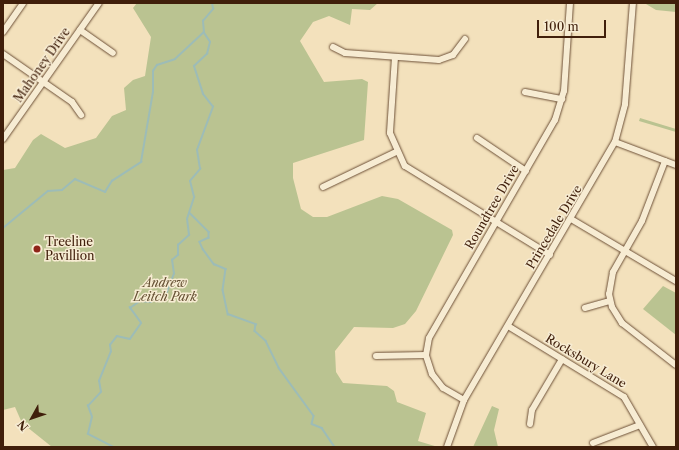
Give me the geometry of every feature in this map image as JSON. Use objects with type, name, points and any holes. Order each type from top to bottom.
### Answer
[{"type":"street","points":[[3,32],[23,3]]},
{"type":"street","name":"Mahoney Drive","points":[[3,139],[99,3]]},
{"type":"street","name":"Roundtree Drive","points":[[426,355],[431,331],[496,223],[555,120],[562,100],[570,3]]},
{"type":"street","name":"Princedale Drive","points":[[447,447],[464,400],[615,142],[625,104],[633,3]]},
{"type":"street","points":[[80,30],[112,53]]},
{"type":"street","points":[[333,47],[345,53],[442,60],[455,53],[465,39]]},
{"type":"street","points":[[3,54],[72,102],[81,115]]},
{"type":"street","points":[[395,57],[390,129],[396,152],[418,177],[550,255]]},
{"type":"street","points":[[525,92],[562,100]]},
{"type":"street","points":[[477,138],[526,171]]},
{"type":"street","points":[[615,142],[676,165]]},
{"type":"street","points":[[323,187],[396,152]]},
{"type":"street","points":[[665,161],[642,221],[611,279],[610,301],[622,323],[676,365]]},
{"type":"street","points":[[571,219],[676,281]]},
{"type":"street","points":[[585,308],[610,301]]},
{"type":"street","name":"Rocksbury Lane","points":[[508,326],[624,397],[653,447]]},
{"type":"street","points":[[376,356],[426,355],[435,380],[464,400]]},
{"type":"street","points":[[530,424],[532,410],[562,359]]},
{"type":"street","points":[[593,442],[640,424]]},
{"type":"green space","name":"Andrew Leitch Park","points":[[137,3],[378,3],[370,10],[352,9],[350,25],[329,16],[313,22],[300,41],[324,82],[362,79],[368,82],[364,140],[293,163],[293,178],[301,209],[313,217],[327,217],[382,196],[398,199],[452,230],[453,235],[416,311],[405,324],[393,328],[354,327],[335,351],[336,372],[343,383],[387,386],[394,391],[397,402],[426,413],[418,441],[438,447],[52,447],[22,423],[15,407],[3,410],[3,170],[15,168],[33,140],[41,134],[65,148],[96,138],[112,116],[126,110],[124,88],[133,80],[145,76],[151,37],[133,8]]},
{"type":"green space","points":[[646,4],[676,4],[676,12],[656,10]]},
{"type":"green space","points":[[640,118],[676,129],[676,132],[639,121]]},
{"type":"green space","points":[[663,286],[676,293],[676,335],[643,309]]},
{"type":"green space","points":[[492,406],[499,409],[494,430],[498,447],[473,447]]},
{"type":"waterway","points":[[113,447],[88,434],[92,417],[88,406],[101,392],[99,381],[111,352],[110,345],[117,336],[130,339],[141,323],[130,308],[140,301],[151,302],[155,295],[165,297],[174,274],[172,260],[178,255],[178,245],[189,235],[187,219],[194,197],[190,181],[200,169],[197,150],[213,107],[203,94],[194,66],[207,54],[210,42],[204,33],[203,21],[213,9],[212,3]]},
{"type":"waterway","points":[[3,228],[48,191],[62,190],[75,179],[105,192],[112,181],[141,162],[153,92],[153,71],[157,65],[175,59],[203,33]]},
{"type":"waterway","points":[[190,213],[209,232],[209,238],[200,242],[203,249],[214,264],[226,269],[223,290],[228,314],[256,324],[255,331],[266,341],[279,368],[314,416],[312,424],[322,428],[335,447]]},
{"type":"waterway","points":[[415,447],[421,447]]},
{"type":"place","name":"Treeline Pavillion","points":[[37,249]]}]
